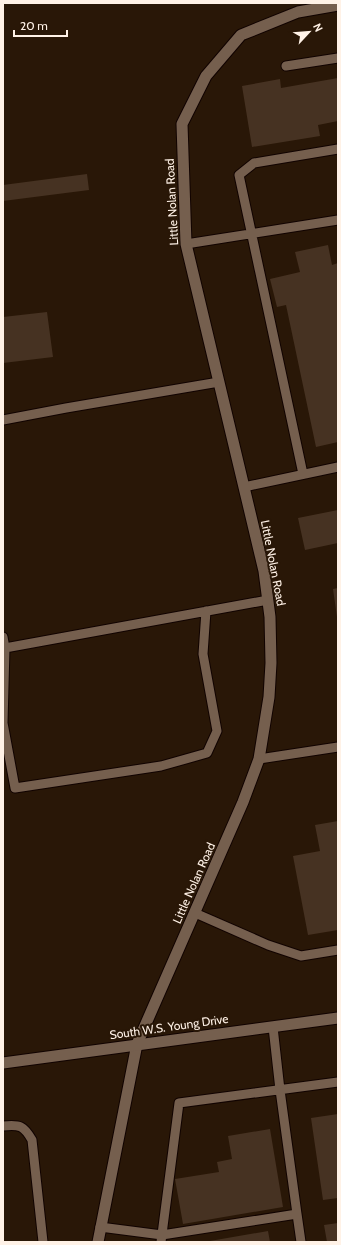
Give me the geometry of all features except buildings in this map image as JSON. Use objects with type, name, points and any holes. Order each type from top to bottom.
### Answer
[{"type":"street","name":"Little Nolan Road","points":[[98,1242],[137,1044],[244,802],[259,759],[269,697],[271,663],[270,616],[264,571],[186,244],[182,124],[206,76],[241,35],[298,12],[338,5]]},
{"type":"street","name":"South W.S. Young Drive","points":[[3,1063],[338,1018]]},
{"type":"lane","points":[[286,66],[338,58]]},
{"type":"lane","points":[[303,474],[239,175],[254,163],[338,149]]},
{"type":"lane","points":[[186,244],[338,220]]},
{"type":"lane","points":[[3,420],[219,382]]},
{"type":"lane","points":[[244,487],[338,467]]},
{"type":"lane","points":[[5,648],[268,600]]},
{"type":"lane","points":[[3,637],[5,648],[4,723],[15,788],[161,766],[207,753],[217,731],[203,654],[206,611]]},
{"type":"lane","points":[[259,759],[338,748]]},
{"type":"lane","points":[[195,913],[268,945],[301,956],[338,950]]},
{"type":"lane","points":[[273,1027],[301,1242]]},
{"type":"lane","points":[[161,1239],[179,1103],[338,1082]]},
{"type":"lane","points":[[3,1126],[15,1124],[20,1126],[27,1131],[32,1140],[43,1242]]},
{"type":"lane","points":[[100,1227],[161,1239],[297,1214]]}]
